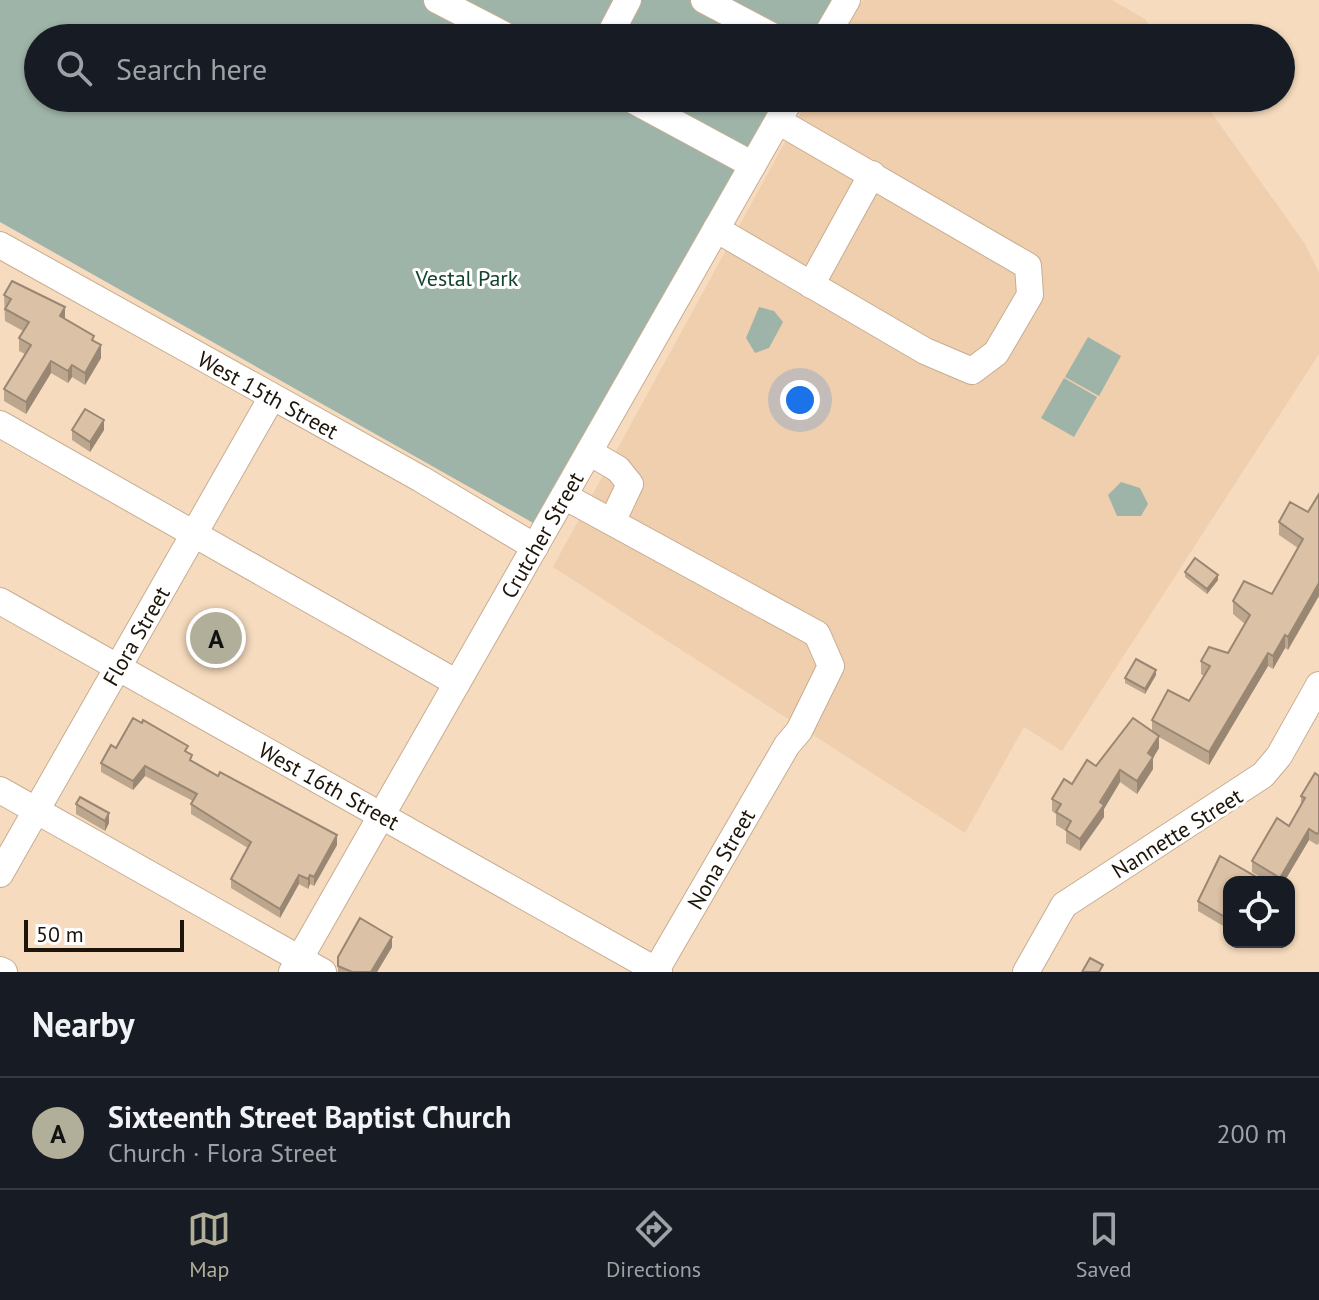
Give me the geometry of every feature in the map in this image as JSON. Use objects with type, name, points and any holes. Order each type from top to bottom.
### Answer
[{"type":"street","points":[[437,0],[483,24]]},
{"type":"street","points":[[615,24],[628,0]]},
{"type":"street","points":[[704,0],[749,24]]},
{"type":"street","points":[[833,24],[847,0]]},
{"type":"street","points":[[655,112],[753,165]]},
{"type":"street","name":"Crutcher Street","points":[[296,966],[783,112]]},
{"type":"street","points":[[716,229],[925,351],[972,371],[996,353],[1030,295],[1028,266],[778,121]]},
{"type":"street","points":[[811,285],[872,174]]},
{"type":"street","name":"West 15th Street","points":[[0,245],[421,479],[535,547]]},
{"type":"street","name":"Flora Street","points":[[0,874],[272,397]]},
{"type":"street","points":[[0,424],[457,683]]},
{"type":"street","points":[[564,496],[612,522],[630,484],[618,469],[589,452]]},
{"type":"street","name":"Nona Street","points":[[612,522],[817,634],[831,666],[799,731],[787,745],[656,971]]},
{"type":"street","name":"West 16th Street","points":[[0,601],[656,971]]},
{"type":"street","name":"Nannette Street","points":[[1026,972],[1064,905],[1263,775],[1279,756],[1319,685]]},
{"type":"street","points":[[0,790],[296,966],[323,972]]},
{"type":"shaded area","points":[[863,0],[1112,0],[1148,24],[850,24]]},
{"type":"shaded area","points":[[801,112],[1211,112],[1305,244],[1319,273],[1319,354],[1062,751],[1024,727],[965,833],[553,567]]},
{"type":"green space","name":"Vestal Park","points":[[0,0],[832,0],[819,24],[24,24],[24,112],[769,112],[535,524],[0,222]]},
{"type":"green space","points":[[759,307],[774,311],[783,322],[769,348],[755,353],[746,338]]},
{"type":"green space","points":[[1088,337],[1121,356],[1099,396],[1065,377]]},
{"type":"green space","points":[[1064,378],[1097,397],[1074,437],[1041,418]]},
{"type":"green space","points":[[1121,482],[1140,488],[1148,504],[1141,516],[1117,516],[1108,495]]},
{"type":"building","points":[[12,281],[65,307],[60,316],[94,336],[92,340],[101,345],[85,373],[72,365],[68,371],[51,361],[26,402],[4,389],[31,345],[19,338],[29,322],[5,309],[11,299],[4,295]]},
{"type":"building","points":[[85,409],[104,420],[90,442],[72,430]]},
{"type":"building","points":[[1319,494],[1319,583],[1288,637],[1285,635],[1273,656],[1268,653],[1209,752],[1152,720],[1168,690],[1189,701],[1210,666],[1201,661],[1209,647],[1228,653],[1250,615],[1233,601],[1244,581],[1272,594],[1303,539],[1279,522],[1290,502],[1308,512]]},
{"type":"building","points":[[1195,558],[1218,575],[1207,589],[1185,572]]},
{"type":"building","points":[[1136,659],[1156,670],[1145,689],[1125,678]]},
{"type":"building","points":[[133,718],[142,723],[143,720],[188,746],[185,751],[192,755],[190,760],[218,776],[220,772],[337,835],[314,877],[310,875],[308,879],[299,875],[280,909],[231,879],[251,842],[191,804],[197,794],[145,766],[133,781],[101,763],[111,745],[116,748]]},
{"type":"building","points":[[1133,718],[1159,736],[1148,753],[1153,757],[1137,781],[1120,770],[1100,802],[1104,805],[1080,839],[1066,830],[1071,821],[1056,812],[1061,804],[1052,799],[1064,779],[1072,784],[1087,760],[1096,766]]},
{"type":"building","points":[[1315,773],[1319,776],[1319,832],[1317,834],[1309,829],[1281,876],[1277,876],[1252,861],[1277,818],[1289,826],[1305,798],[1301,796]]},
{"type":"building","points":[[80,797],[109,813],[105,821],[76,804]]},
{"type":"building","points":[[1220,856],[1255,876],[1223,876],[1223,916],[1198,901]]},
{"type":"building","points":[[360,918],[392,937],[371,972],[352,972],[338,966],[338,957]]},
{"type":"building","points":[[1090,958],[1103,965],[1099,972],[1082,972]]},
{"type":"place","name":"Sixteenth Street Baptist Church","points":[[216,638]]}]
